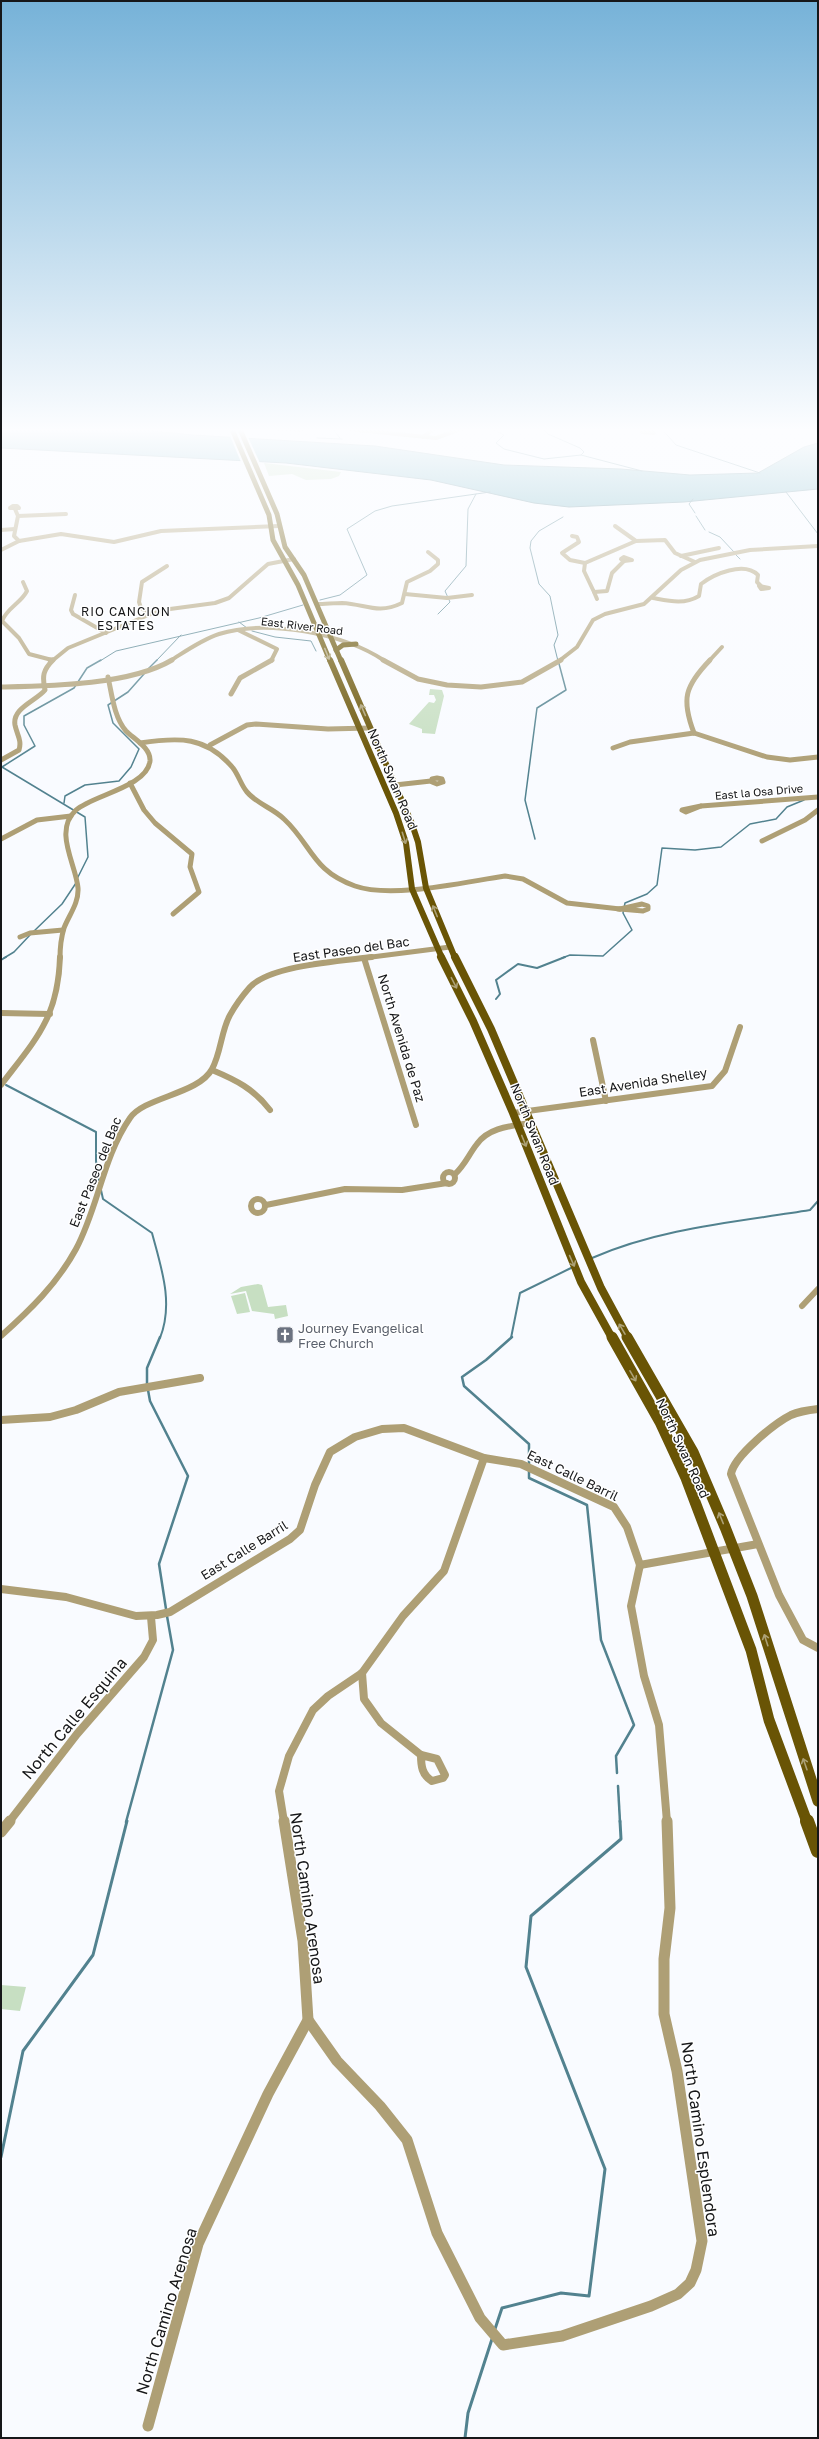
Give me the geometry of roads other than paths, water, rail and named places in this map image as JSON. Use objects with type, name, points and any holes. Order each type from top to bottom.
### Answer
[{"type":"main road","name":"North Swan Road","points":[[273,541],[298,585],[358,729],[396,814],[406,843],[412,889],[437,949],[473,1021],[513,1113],[581,1282],[660,1422],[686,1478],[751,1650],[769,1720],[818,1851]]},
{"type":"main road","name":"North Swan Road","points":[[283,541],[285,547],[294,559],[317,604],[395,785],[418,842],[426,888],[450,947],[491,1029],[601,1288],[614,1314],[690,1445],[733,1548],[757,1612],[800,1751],[818,1801]]},
{"type":"main road","points":[[336,650],[344,646],[356,644]]},
{"type":"street","points":[[1,550],[19,541]]},
{"type":"street","points":[[106,541],[119,541]]},
{"type":"street","points":[[578,541],[579,542],[562,553],[570,560],[585,563],[636,541]]},
{"type":"street","points":[[665,541],[671,550],[695,562]]},
{"type":"street","name":"East River Road","points":[[1,686],[44,685],[108,677],[157,668],[210,637],[237,630],[274,630],[320,635],[356,644],[417,679],[454,684],[513,684],[530,679],[572,651],[581,640],[588,625],[596,618],[639,606],[653,598],[676,573],[695,562],[725,554],[818,546]]},
{"type":"street","points":[[681,556],[719,548]]},
{"type":"street","points":[[317,604],[343,603],[363,609],[383,610],[398,606],[402,603],[407,582],[430,571],[438,564],[438,560],[428,552]]},
{"type":"street","points":[[1,760],[19,750],[21,743],[15,721],[16,716],[26,706],[42,695],[45,690],[42,674],[52,660],[68,648],[151,614],[170,609],[216,603],[229,598],[268,564],[294,559]]},
{"type":"street","points":[[594,592],[607,591],[609,586],[609,575],[614,568],[624,561]]},
{"type":"street","points":[[585,563],[584,570],[597,599]]},
{"type":"street","points":[[151,614],[141,608],[139,602],[142,582],[147,577],[167,566]]},
{"type":"street","points":[[653,598],[672,601],[691,600],[699,596],[701,584],[709,577],[731,570],[756,572],[758,574],[757,582],[761,586]]},
{"type":"street","points":[[23,582],[27,591],[26,596],[8,611],[2,621],[19,638],[29,654],[52,660]]},
{"type":"street","points":[[405,594],[446,599],[465,598],[472,595]]},
{"type":"street","points":[[75,595],[71,610],[73,614],[106,633]]},
{"type":"street","points":[[231,694],[241,677],[270,662],[275,657],[277,648],[237,630]]},
{"type":"street","points":[[694,732],[688,717],[686,696],[694,680],[722,647]]},
{"type":"street","points":[[1,839],[37,820],[71,816],[91,801],[130,784],[148,768],[150,761],[148,752],[124,728],[118,718],[108,677]]},
{"type":"street","points":[[210,746],[247,725],[256,724],[358,729],[370,728]]},
{"type":"street","points":[[613,748],[630,742],[694,732],[767,757],[790,760],[818,757]]},
{"type":"street","points":[[140,743],[170,739],[186,740],[210,746],[233,768],[248,794],[286,820],[308,853],[322,868],[354,886],[371,891],[412,889],[505,876],[523,878],[567,904],[618,909]]},
{"type":"street","points":[[395,785],[431,781]]},
{"type":"street","points":[[130,784],[144,810],[155,823],[192,854],[190,867],[199,892],[193,899],[173,914]]},
{"type":"street","name":"East la Osa Drive","points":[[701,806],[818,797]]},
{"type":"street","points":[[762,841],[773,834],[806,820],[818,810]]},
{"type":"street","points":[[1,1085],[21,1059],[50,1014],[58,990],[60,945],[63,930],[78,892],[66,841],[66,830],[71,816]]},
{"type":"street","points":[[20,937],[30,933],[63,930]]},
{"type":"street","name":"East Paseo del Bac","points":[[1,1336],[38,1302],[58,1277],[76,1249],[120,1134],[130,1116],[143,1108],[197,1082],[212,1070],[230,1015],[250,987],[273,974],[311,965],[450,947]]},
{"type":"street","name":"North Avenida de Paz","points":[[364,958],[416,1125]]},
{"type":"street","points":[[1,1013],[50,1014]]},
{"type":"street","name":"East Avenida Shelley","points":[[513,1113],[712,1086],[725,1071],[740,1027]]},
{"type":"street","points":[[593,1040],[606,1101]]},
{"type":"street","points":[[212,1070],[238,1080],[256,1091],[270,1110]]},
{"type":"street","points":[[266,1205],[345,1189],[417,1188],[444,1181],[442,1176],[446,1173],[455,1174],[467,1164],[478,1143],[488,1133],[505,1127],[531,1123]]},
{"type":"street","points":[[802,1306],[818,1289]]},
{"type":"street","points":[[1,1420],[50,1416],[76,1410],[119,1392],[200,1378]]},
{"type":"street","points":[[818,1409],[799,1410],[784,1418],[732,1467],[731,1474],[733,1484],[779,1595],[803,1640],[818,1648]]},
{"type":"street","name":"East Calle Barril","points":[[1,1589],[16,1589],[87,1601],[138,1618],[152,1618],[170,1612],[290,1539],[300,1530],[315,1485],[330,1452],[355,1437],[382,1429],[404,1428],[484,1458],[524,1465],[614,1507],[626,1527],[640,1565]]},
{"type":"street","name":"North Camino Arenosa","points":[[148,2426],[198,2244],[268,2094],[308,2020],[303,1941],[279,1791],[289,1756],[313,1710],[328,1696],[362,1673],[378,1648],[444,1571],[484,1458]]},
{"type":"street","points":[[640,1565],[758,1544]]},
{"type":"street","name":"North Camino Esplendora","points":[[308,2020],[337,2061],[380,2106],[407,2140],[440,2240],[480,2318],[503,2345],[562,2336],[651,2306],[678,2294],[690,2283],[696,2270],[702,2241],[677,2071],[664,2014],[664,1959],[670,1908],[666,1806],[659,1725],[644,1676],[631,1606],[640,1565]]},
{"type":"street","name":"North Calle Esquina","points":[[1,1832],[77,1734],[144,1657],[153,1640],[152,1618]]},
{"type":"street","points":[[362,1673],[364,1699],[381,1723],[420,1755]]},
{"type":"waterway","points":[[320,600],[340,595],[367,575],[352,541]]},
{"type":"waterway","points":[[438,614],[450,602],[445,591],[466,566],[467,541]]},
{"type":"waterway","points":[[531,541],[530,548],[539,584],[550,596],[558,635],[554,645],[558,661]]},
{"type":"waterway","points":[[724,541],[734,552]]},
{"type":"waterway","points":[[736,555],[740,559]]},
{"type":"waterway","points":[[240,622],[303,605]]},
{"type":"waterway","points":[[180,636],[240,622]]},
{"type":"waterway","points":[[240,622],[247,628]]},
{"type":"waterway","points":[[252,631],[275,637],[311,641],[316,651]]},
{"type":"waterway","points":[[100,661],[116,651],[180,636]]},
{"type":"waterway","points":[[156,661],[180,636]]},
{"type":"waterway","points":[[77,879],[88,857],[85,817],[2,767],[35,746],[24,725],[24,716],[74,688],[87,668],[101,660]]},
{"type":"waterway","points":[[535,839],[525,800],[537,708],[566,690],[558,660]]},
{"type":"waterway","points":[[148,669],[156,661]]},
{"type":"waterway","points":[[64,803],[65,796],[85,785],[119,781],[131,767],[139,749],[113,723],[108,705],[128,692],[144,674]]},
{"type":"waterway","points":[[562,958],[570,955],[603,956],[632,930],[623,913],[625,903],[647,894],[657,885],[662,848],[695,850],[721,847],[750,824],[776,819],[787,807],[804,800]]},
{"type":"waterway","points":[[33,932],[62,904],[76,883]]},
{"type":"waterway","points":[[4,958],[14,952],[30,935]]},
{"type":"waterway","points":[[1,960],[6,957]]},
{"type":"waterway","points":[[496,999],[500,994],[496,980],[518,964],[537,968],[565,957]]},
{"type":"waterway","points":[[6,1085],[96,1132],[96,1161],[99,1180]]},
{"type":"waterway","points":[[101,1190],[103,1199],[152,1233],[165,1285],[166,1298],[166,1312],[160,1338]]},
{"type":"waterway","points":[[592,1258],[644,1240],[699,1227],[810,1210],[818,1201]]},
{"type":"waterway","points":[[511,1338],[520,1293],[571,1268]]},
{"type":"waterway","points":[[147,1384],[147,1368],[160,1337]]},
{"type":"waterway","points":[[511,1338],[486,1360],[462,1377],[464,1386],[529,1444],[529,1466]]},
{"type":"waterway","points":[[148,1390],[150,1401],[188,1476],[159,1564],[166,1609]]},
{"type":"waterway","points":[[529,1470],[529,1478],[587,1505],[601,1640],[634,1725],[616,1756],[617,1773]]},
{"type":"waterway","points":[[126,1822],[173,1650],[167,1616]]},
{"type":"waterway","points":[[618,1786],[620,1822]]},
{"type":"waterway","points":[[1,2157],[23,2051],[93,1955],[127,1821]]},
{"type":"waterway","points":[[495,2329],[502,2308],[561,2293],[589,2296],[605,2169],[526,1967],[531,1916],[621,1839],[620,1821]]},
{"type":"waterway","points":[[465,2438],[468,2413],[492,2339]]},
{"type":"place","name":"Journey Evangelical Free Church","points":[[285,1335]]},
{"type":"district","name":"RIO CANCION ESTATES","points":[[126,619]]}]
